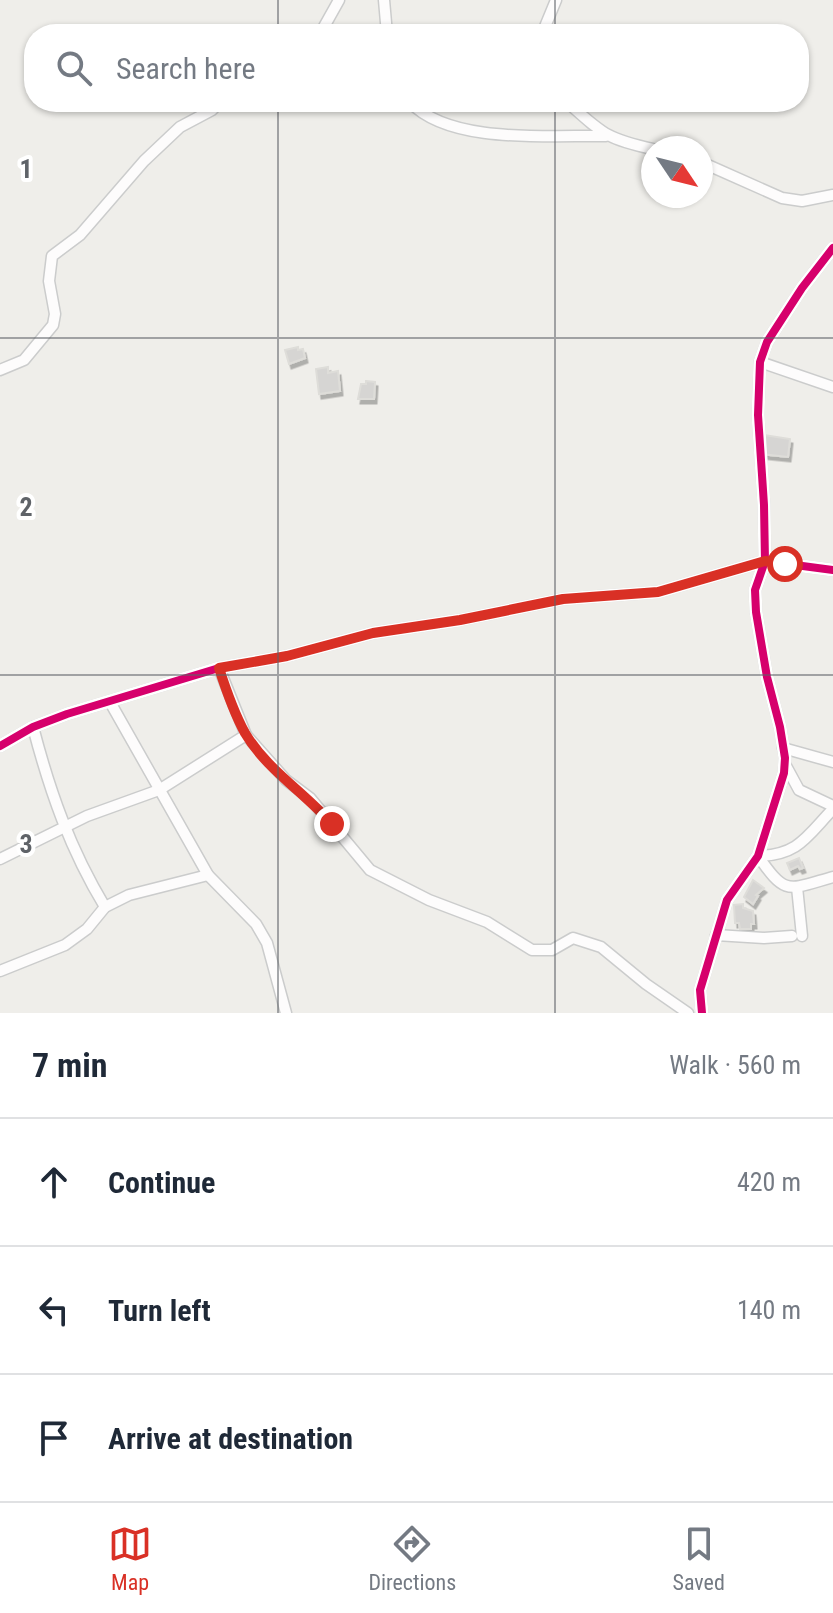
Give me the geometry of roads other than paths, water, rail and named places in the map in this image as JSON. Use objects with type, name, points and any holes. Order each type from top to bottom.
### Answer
[{"type":"street","points":[[326,24],[339,0]]},
{"type":"street","points":[[384,0],[386,24]]},
{"type":"street","points":[[546,24],[556,0]]},
{"type":"street","points":[[0,370],[24,360],[53,325],[55,314],[49,281],[52,256],[80,235],[144,161],[180,127],[208,112]]},
{"type":"street","points":[[419,112],[434,120],[477,131],[606,136]]},
{"type":"street","points":[[578,112],[606,136],[623,144],[641,147]]},
{"type":"street","points":[[713,167],[782,198],[802,201],[833,195]]},
{"type":"street","points":[[219,668],[246,735],[286,780],[310,798],[366,867],[381,878],[487,922],[532,950],[552,950],[573,938],[601,947],[637,978],[695,1012],[727,900],[758,856],[784,773],[783,748],[756,612],[755,590],[765,561],[758,415],[760,362],[767,342],[833,248]]},
{"type":"street","points":[[760,362],[833,387]]},
{"type":"street","points":[[0,746],[33,727],[219,668],[287,656],[373,633],[460,620],[563,599],[658,592],[765,561],[833,570]]},
{"type":"street","points":[[110,702],[208,875],[262,933],[286,1013]]},
{"type":"street","points":[[33,727],[64,827],[80,866],[105,907]]},
{"type":"street","points":[[0,859],[64,827],[159,790],[246,735]]},
{"type":"street","points":[[783,748],[833,762]]},
{"type":"street","points":[[758,856],[784,852],[800,845],[833,808],[799,790],[785,762]]},
{"type":"street","points":[[758,856],[774,881],[784,886],[797,887],[833,877]]},
{"type":"street","points":[[0,971],[65,945],[87,929],[105,907],[129,895],[208,875]]},
{"type":"street","points":[[716,935],[764,938],[797,936],[797,887]]}]
